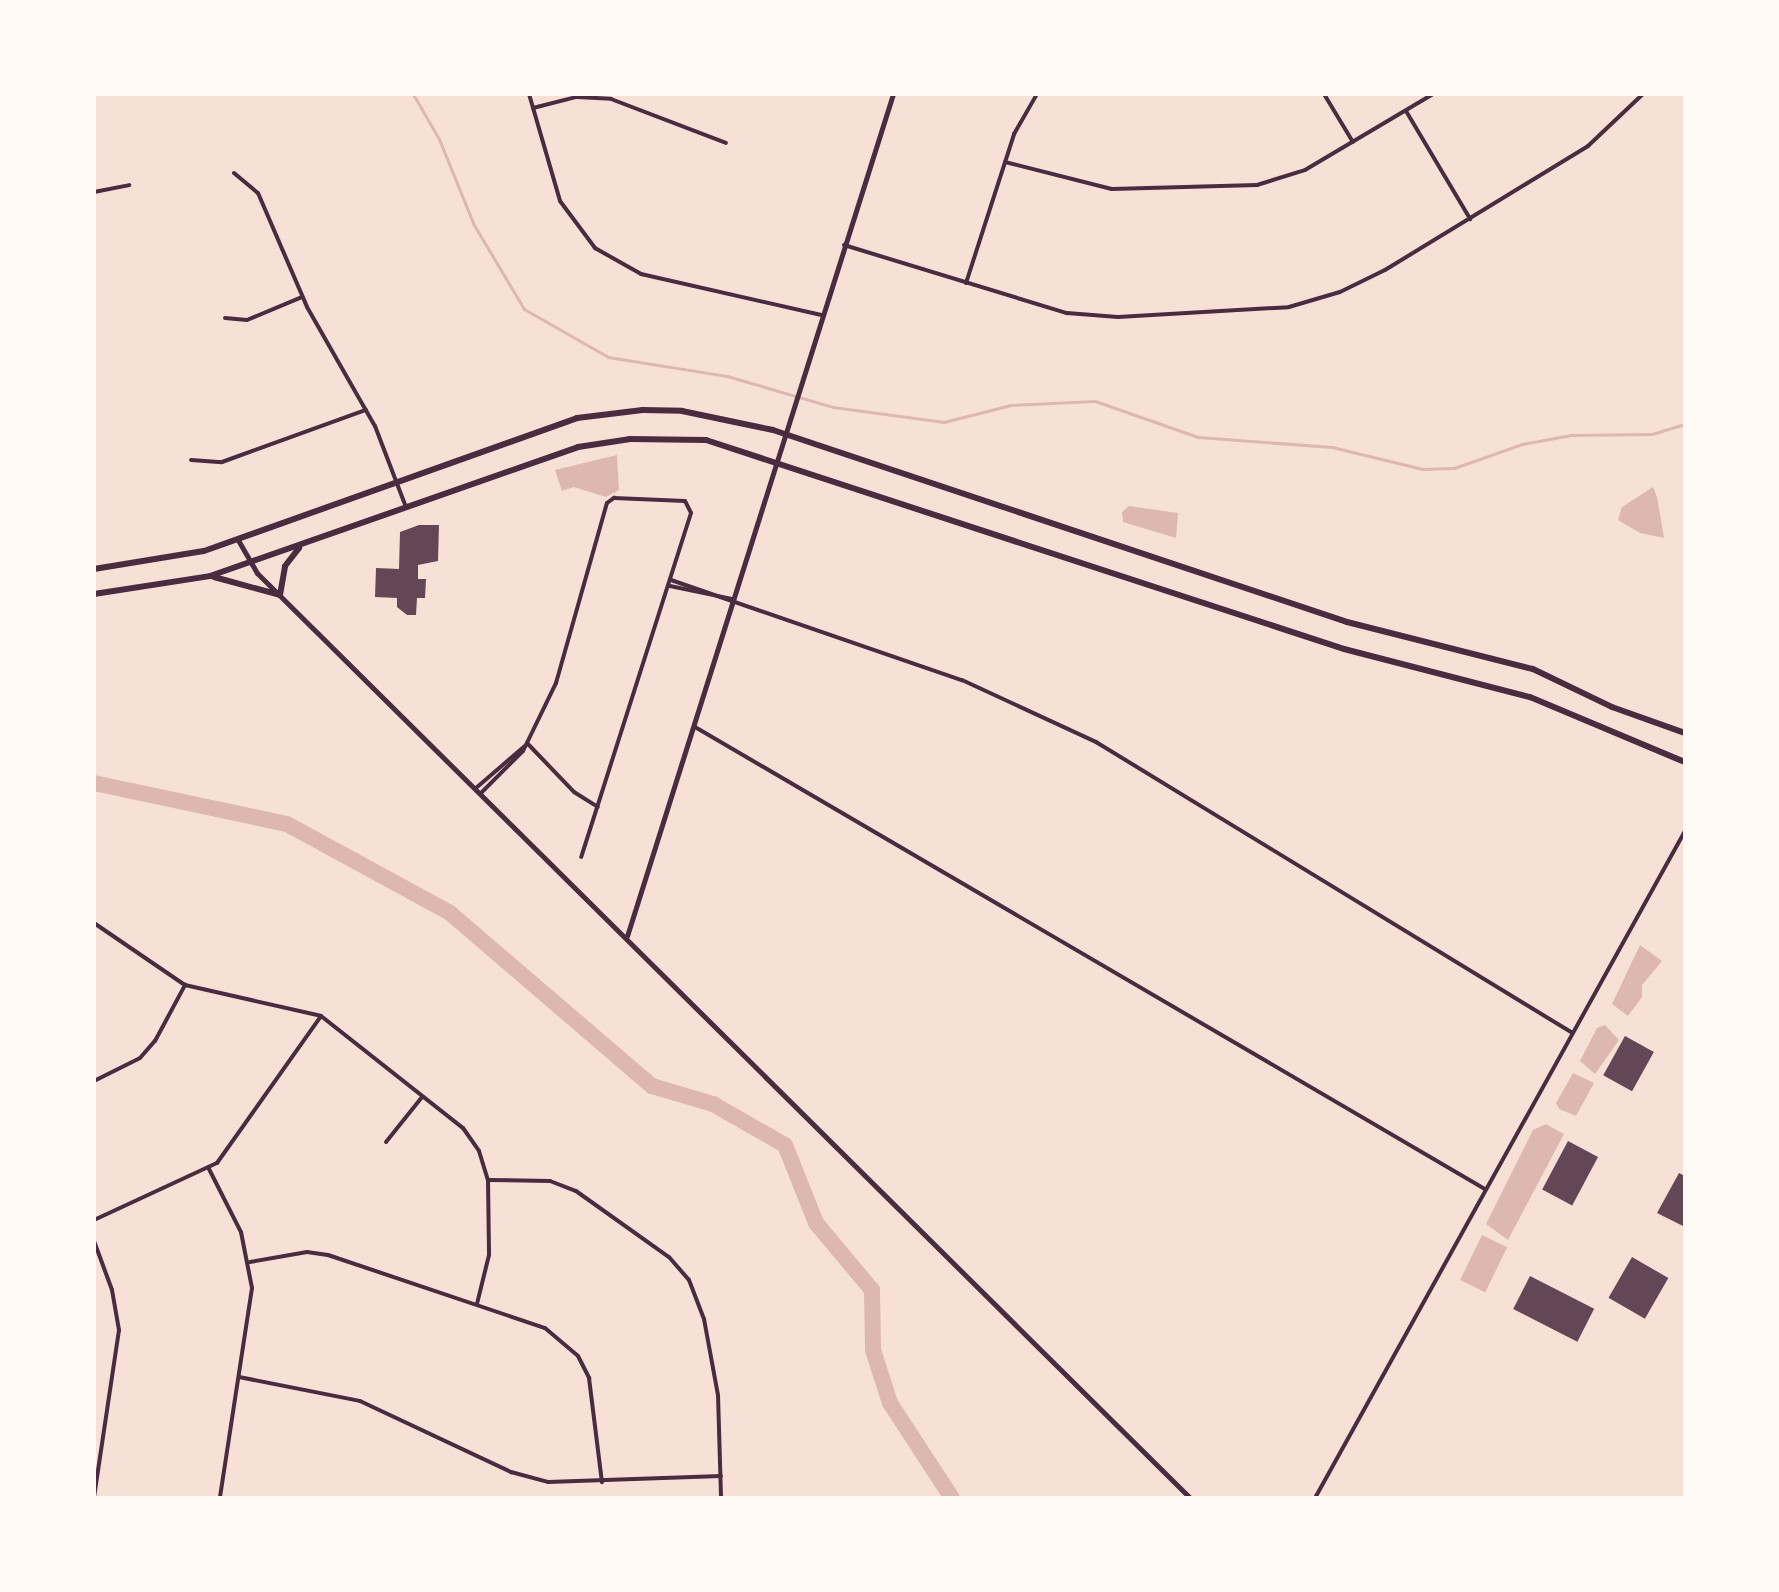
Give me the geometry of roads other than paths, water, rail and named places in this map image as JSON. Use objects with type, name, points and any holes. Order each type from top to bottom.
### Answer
[{"type":"main road","points":[[94,569],[164,561],[238,540],[549,427],[612,413],[682,411],[785,434],[1347,622],[1533,669],[1685,733]]},
{"type":"main road","points":[[94,594],[210,576],[251,564],[554,454],[604,441],[706,440],[776,459],[1344,649],[1530,697],[1685,762]]},
{"type":"main road","points":[[210,576],[280,595],[288,560],[305,543]]},
{"type":"street","points":[[529,94],[564,210],[608,258],[653,277],[822,315]]},
{"type":"street","points":[[627,936],[893,94]]},
{"type":"street","points":[[966,283],[1018,123],[1037,94]]},
{"type":"street","points":[[1324,94],[1353,142]]},
{"type":"street","points":[[1005,162],[1112,189],[1241,186],[1305,170],[1433,94]]},
{"type":"street","points":[[844,245],[1049,309],[1101,316],[1273,309],[1355,285],[1470,219],[1588,146],[1643,94]]},
{"type":"street","points":[[533,108],[576,97],[611,99],[726,143]]},
{"type":"street","points":[[1406,111],[1470,219]]},
{"type":"street","points":[[234,173],[258,193],[302,297],[366,410],[406,507]]},
{"type":"street","points":[[94,192],[129,185]]},
{"type":"street","points":[[225,318],[247,320],[302,297]]},
{"type":"street","points":[[191,460],[222,462],[366,410]]},
{"type":"street","points":[[479,790],[528,744],[556,683],[589,578],[592,545],[610,501],[681,500],[688,505],[691,513],[581,857]]},
{"type":"street","points":[[238,540],[251,564],[280,595],[1190,1498]]},
{"type":"street","points":[[670,583],[734,598],[962,680],[1096,742],[1571,1032]]},
{"type":"street","points":[[695,727],[1485,1189]]},
{"type":"street","points":[[528,744],[574,792],[598,807]]},
{"type":"street","points":[[1315,1498],[1685,831]]},
{"type":"street","points":[[94,923],[185,985],[321,1016],[472,1138],[488,1180],[489,1255],[477,1304]]},
{"type":"street","points":[[94,1081],[140,1058],[185,985]]},
{"type":"street","points":[[94,1220],[209,1169],[238,1140],[321,1016]]},
{"type":"street","points":[[386,1142],[422,1096]]},
{"type":"street","points":[[209,1169],[250,1262],[251,1303],[220,1498]]},
{"type":"street","points":[[488,1180],[550,1181],[576,1191],[669,1257],[689,1280],[704,1319],[718,1395],[721,1498]]},
{"type":"street","points":[[94,1241],[112,1290],[119,1330],[94,1498]]},
{"type":"street","points":[[250,1262],[316,1252],[545,1328],[578,1356],[594,1393],[602,1482]]},
{"type":"street","points":[[239,1377],[360,1401],[530,1478],[571,1484],[721,1476]]},
{"type":"waterway","points":[[413,94],[439,139],[474,225],[524,309],[608,357],[727,376],[833,407],[944,422],[1011,405],[1095,401],[1198,437],[1332,447],[1422,469],[1454,468],[1522,444],[1571,435],[1652,434],[1685,424]]},
{"type":"waterway","points":[[94,783],[287,824],[450,913],[652,1086],[713,1104],[785,1145],[816,1223],[872,1290],[873,1350],[890,1403],[952,1498]]}]
